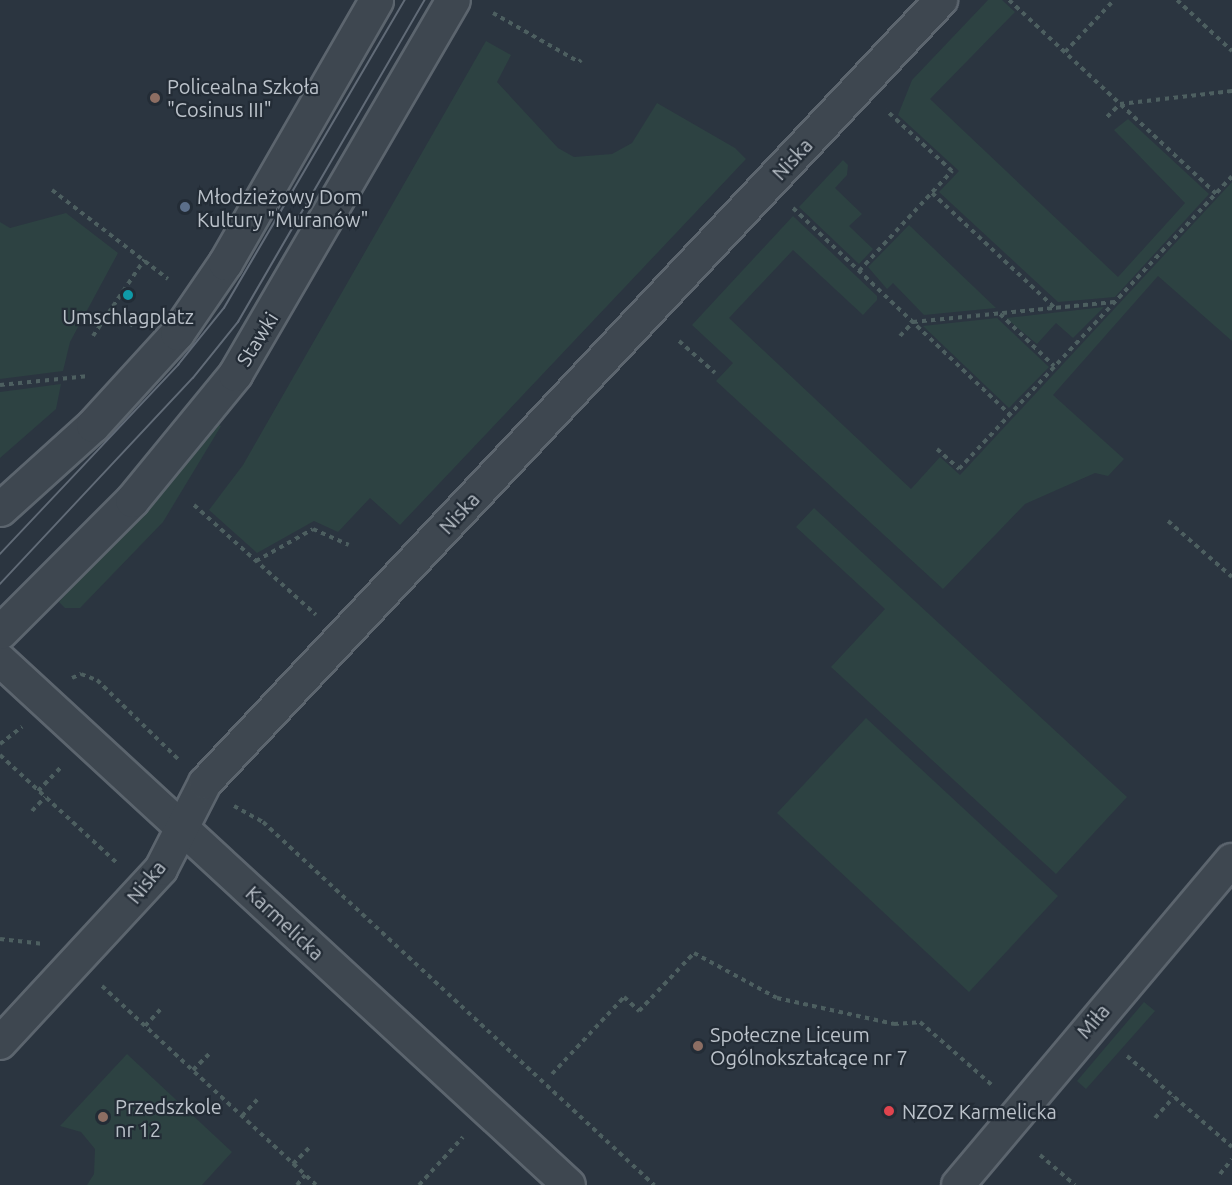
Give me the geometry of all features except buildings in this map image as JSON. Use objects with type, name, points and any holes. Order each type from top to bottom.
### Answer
[{"type":"street","points":[[0,509],[93,425],[177,333],[225,263],[376,0]]},
{"type":"street","name":"Stawki","points":[[0,632],[132,500],[235,374],[453,0]]},
{"type":"street","name":"Niska","points":[[0,1043],[160,869],[205,783],[941,0]]},
{"type":"street","name":"Karmelicka","points":[[0,660],[569,1185]]},
{"type":"street","name":"Miła","points":[[958,1185],[1232,860]]},
{"type":"path","points":[[1009,0],[1216,194]]},
{"type":"path","points":[[1065,52],[1114,0]]},
{"type":"path","points":[[1177,0],[1232,51]]},
{"type":"path","points":[[494,13],[579,62],[580,60]]},
{"type":"path","points":[[1107,117],[1120,104],[1232,91]]},
{"type":"path","points":[[859,271],[952,171],[882,106]]},
{"type":"path","points":[[937,449],[958,469],[1232,176]]},
{"type":"path","points":[[52,190],[176,285]]},
{"type":"path","points":[[932,193],[1055,308]]},
{"type":"path","points":[[790,206],[1010,415]]},
{"type":"path","points":[[93,336],[144,260]]},
{"type":"path","points":[[900,336],[913,322],[1114,302]]},
{"type":"path","points":[[109,309],[140,332]]},
{"type":"path","points":[[999,314],[1054,366]]},
{"type":"path","points":[[679,341],[715,373]]},
{"type":"path","points":[[0,385],[79,375],[102,377]]},
{"type":"path","points":[[194,505],[320,618]]},
{"type":"path","points":[[1168,521],[1232,577]]},
{"type":"path","points":[[256,561],[313,529],[349,544]]},
{"type":"path","points":[[64,683],[81,674],[97,681],[183,763]]},
{"type":"path","points":[[0,744],[27,722]]},
{"type":"path","points":[[0,755],[125,871]]},
{"type":"path","points":[[38,791],[61,767]]},
{"type":"path","points":[[32,811],[45,797]]},
{"type":"path","points":[[231,804],[263,822],[654,1185]]},
{"type":"path","points":[[0,939],[55,945]]},
{"type":"path","points":[[552,1074],[624,997],[639,1011],[694,953],[777,998],[894,1024],[920,1022],[1000,1093]]},
{"type":"path","points":[[99,984],[316,1185]]},
{"type":"path","points":[[145,1026],[161,1010]]},
{"type":"path","points":[[193,1070],[209,1054]]},
{"type":"path","points":[[1127,1056],[1232,1147]]},
{"type":"path","points":[[1155,1119],[1174,1097]]},
{"type":"path","points":[[242,1116],[258,1099]]},
{"type":"path","points":[[419,1185],[464,1137]]},
{"type":"path","points":[[293,1164],[310,1147]]},
{"type":"path","points":[[1040,1155],[1075,1185]]},
{"type":"path","points":[[1220,1174],[1232,1160]]},
{"type":"path","points":[[297,1185],[305,1175]]},
{"type":"green space","points":[[988,0],[1002,0],[1015,12],[930,99],[1118,277],[1185,203],[1114,130],[1128,119],[1209,194],[1115,297],[1058,302],[939,192],[959,171],[898,115],[912,80]]},
{"type":"green space","points":[[486,41],[511,55],[497,82],[558,148],[574,157],[612,154],[632,143],[657,103],[735,148],[746,159],[400,525],[370,498],[338,532],[314,521],[257,553],[209,510],[243,465]]},
{"type":"green space","points":[[843,160],[848,165],[847,175],[835,188],[862,214],[849,226],[873,249],[859,264],[799,207]]},
{"type":"green space","points":[[1232,182],[1232,341],[1158,276],[1053,395],[1124,459],[1108,476],[1095,473],[1025,504],[943,589],[716,381],[733,363],[692,325],[793,216],[877,296],[877,300],[863,315],[793,250],[729,318],[911,489],[940,457],[960,475]]},
{"type":"green space","points":[[66,213],[118,253],[70,342],[63,371],[0,379],[0,222],[10,228]]},
{"type":"green space","points":[[909,225],[996,308],[924,315],[893,283],[887,289],[868,267]]},
{"type":"green space","points":[[1104,307],[1073,338],[1056,323],[1037,344],[1006,318]]},
{"type":"green space","points":[[997,318],[1049,367],[1009,408],[923,326]]},
{"type":"green space","points":[[61,384],[56,409],[0,458],[0,392]]},
{"type":"green space","points":[[217,424],[221,426],[163,522],[80,608],[65,608],[59,602]]},
{"type":"green space","points":[[814,508],[1127,797],[1056,874],[831,667],[885,609],[796,527]]},
{"type":"green space","points":[[866,718],[1058,896],[969,992],[777,813]]},
{"type":"green space","points":[[1144,1002],[1155,1011],[1086,1089],[1077,1081]]},
{"type":"green space","points":[[127,1054],[232,1152],[202,1185],[87,1185],[94,1174],[95,1149],[81,1132],[60,1126]]},
{"type":"tram line","points":[[0,554],[178,365],[224,308],[405,0]]},
{"type":"tram line","points":[[0,584],[193,378],[238,322],[425,0]]},
{"type":"place","name":"Policealna Szkoła \"Cosinus III\"","points":[[155,98]]},
{"type":"place","name":"Młodzieżowy Dom Kultury \"Muranów\"","points":[[185,207]]},
{"type":"place","name":"Umschlagplatz","points":[[128,295]]},
{"type":"place","name":"Społeczne Liceum Ogólnokształcące nr 7","points":[[698,1046]]},
{"type":"place","name":"NZOZ Karmelicka","points":[[889,1111]]},
{"type":"place","name":"Przedszkole nr 12","points":[[103,1117]]}]
